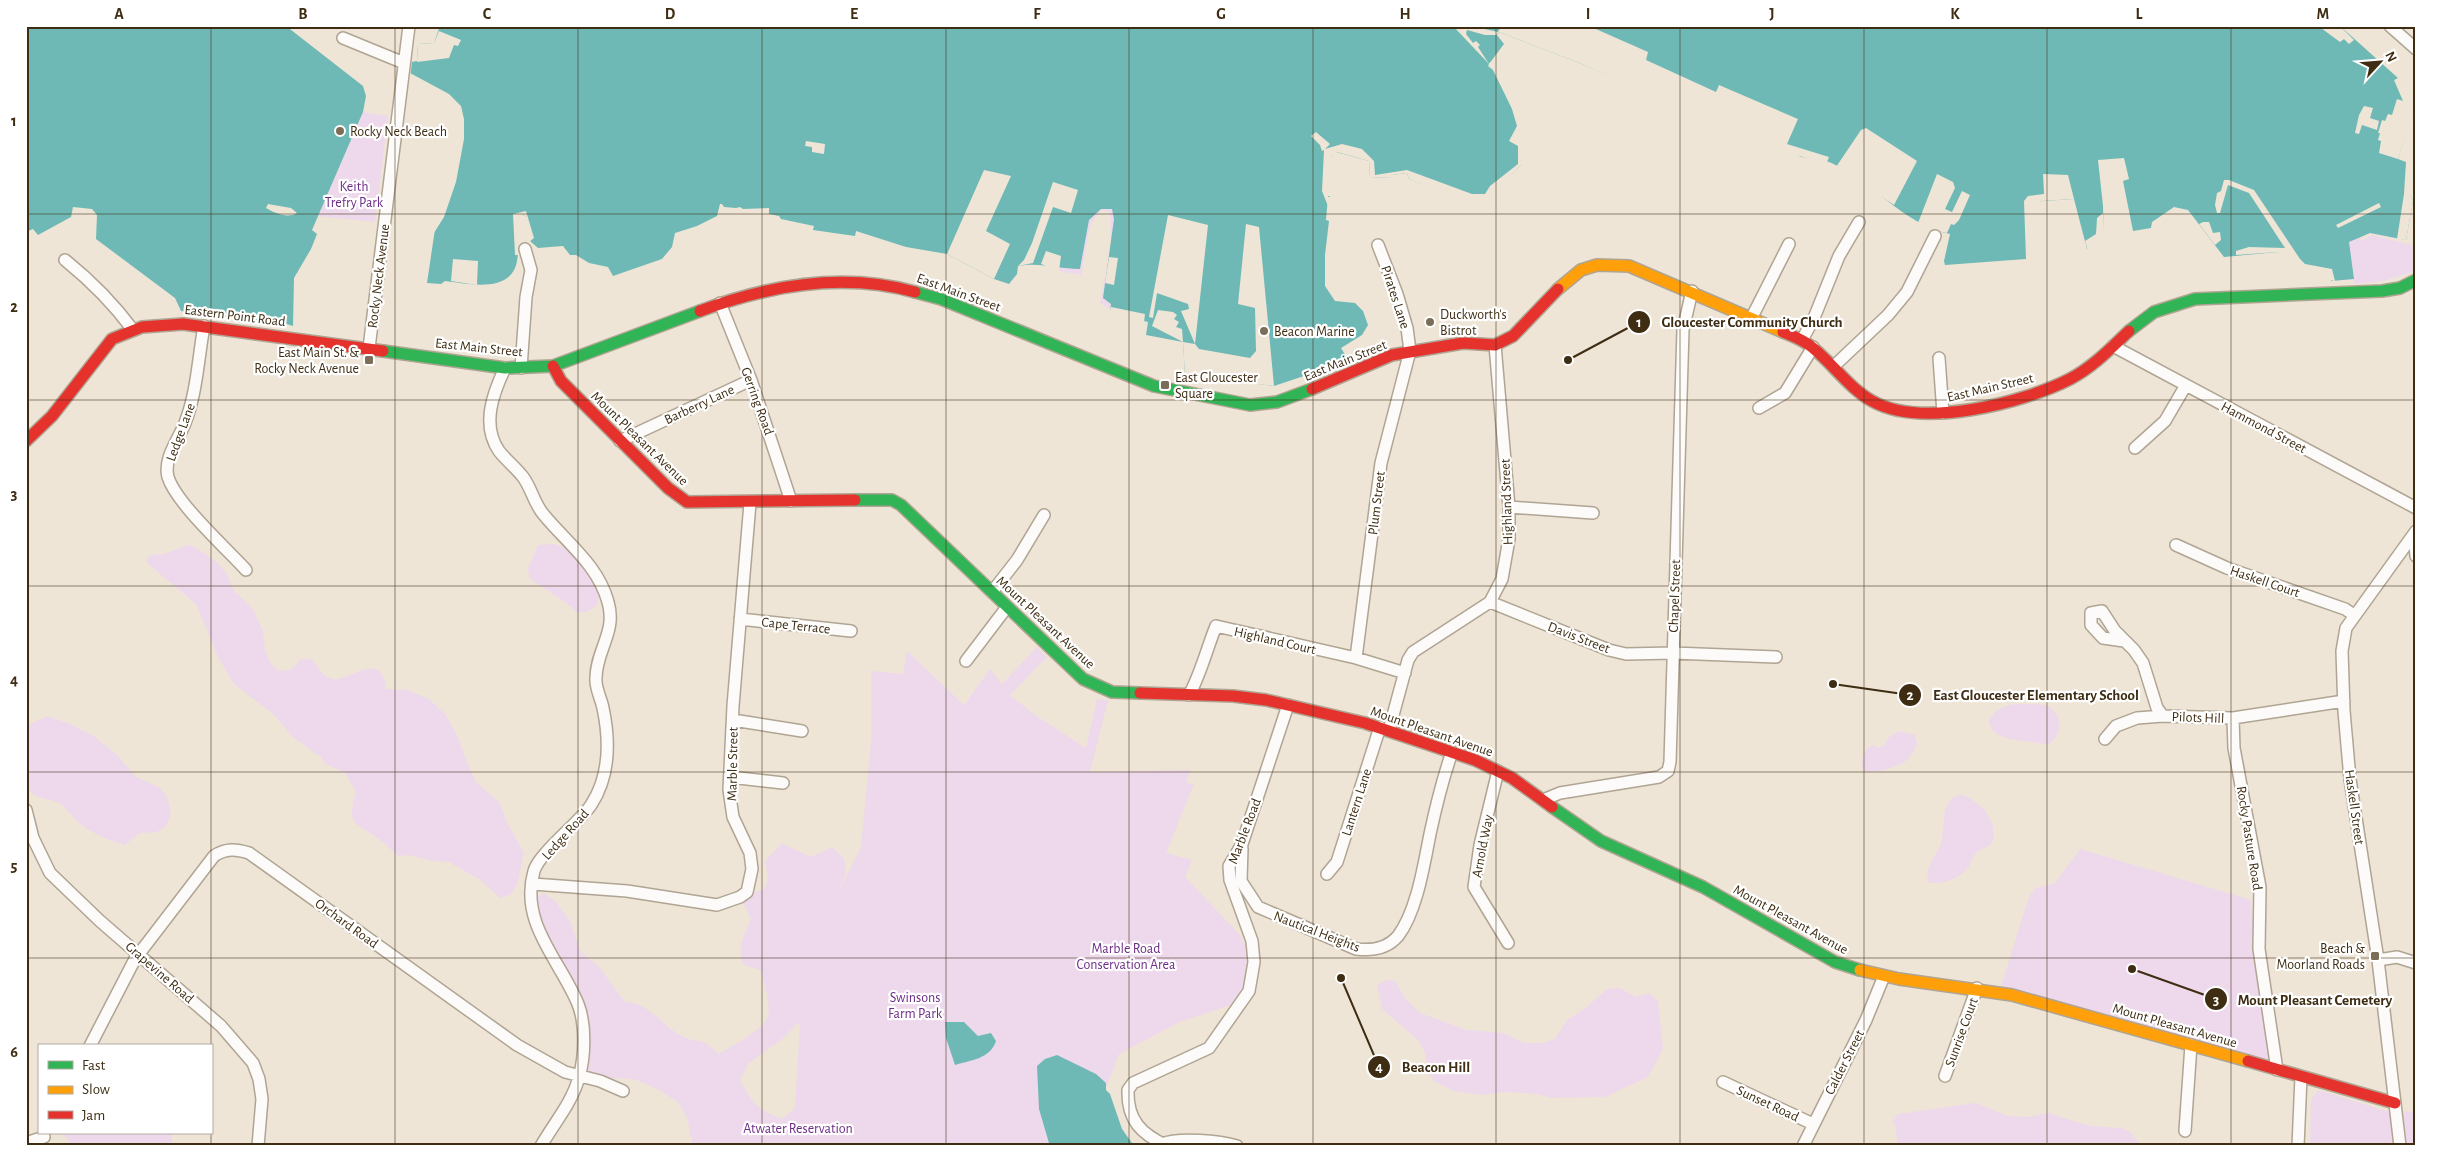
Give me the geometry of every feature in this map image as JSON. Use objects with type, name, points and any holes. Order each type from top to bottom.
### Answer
[{"type":"main road","name":"East Main Street","points":[[369,348],[505,368],[553,366],[720,303],[767,290],[824,282],[886,284],[941,299],[1154,386],[1250,405],[1277,402],[1296,396],[1392,355],[1463,344],[1495,345],[1513,336],[1566,280],[1581,270],[1597,265],[1629,266],[1692,291],[1802,340],[1813,347],[1871,400],[1893,411],[1943,413],[1980,408],[2056,386],[2093,364],[2142,319],[2175,304],[2195,299],[2382,291],[2400,288],[2416,280]]},
{"type":"main road","points":[[2400,288],[2416,287]]},
{"type":"main road","name":"Eastern Point Road","points":[[26,441],[52,416],[112,339],[133,330],[171,324],[204,326],[369,348]]},
{"type":"main road","name":"Mount Pleasant Avenue","points":[[553,366],[561,381],[620,441],[668,488],[687,502],[750,503],[892,500],[901,505],[1083,679],[1099,688],[1112,692],[1250,698],[1288,705],[1385,729],[1452,752],[1498,771],[1601,841],[1703,887],[1835,962],[1884,976],[1977,988],[2012,995],[2395,1104]]},
{"type":"street","points":[[2390,26],[2416,49]]},
{"type":"street","name":"Rocky Neck Avenue","points":[[369,348],[409,27]]},
{"type":"street","points":[[343,38],[404,64]]},
{"type":"street","points":[[1802,340],[1814,318],[1839,256],[1859,222]]},
{"type":"street","points":[[1834,366],[1888,315],[1907,292],[1935,236]]},
{"type":"street","points":[[1752,317],[1789,244]]},
{"type":"street","name":"Pirates Lane","points":[[1378,245],[1397,294],[1407,328],[1410,351]]},
{"type":"street","points":[[521,368],[526,297],[531,270],[525,249]]},
{"type":"street","points":[[65,260],[88,279],[112,303],[133,330]]},
{"type":"street","name":"Chapel Street","points":[[1543,800],[1560,793],[1659,776],[1668,771],[1670,762],[1683,330],[1692,291]]},
{"type":"street","name":"Gerring Road","points":[[720,303],[751,380],[791,501]]},
{"type":"street","name":"Ledge Lane","points":[[204,326],[198,357],[198,376],[185,423],[168,460],[168,476],[198,522],[246,570]]},
{"type":"street","name":"Highland Street","points":[[1385,729],[1408,660],[1413,652],[1490,602],[1502,579],[1507,557],[1509,507],[1495,345]]},
{"type":"street","name":"Hammond Street","points":[[2113,346],[2416,508]]},
{"type":"street","points":[[1759,408],[1785,393],[1813,347]]},
{"type":"street","name":"Plum Street","points":[[1356,658],[1381,463],[1410,351]]},
{"type":"street","points":[[1939,358],[1943,413]]},
{"type":"street","name":"Ledge Road","points":[[505,368],[490,408],[490,421],[495,442],[524,479],[543,514],[575,547],[596,576],[608,602],[611,618],[610,631],[602,650],[596,680],[606,724],[607,764],[603,783],[590,806],[534,869],[531,896],[532,915],[556,967],[570,989],[581,1013],[582,1056],[580,1076],[572,1096],[541,1146]]},
{"type":"street","name":"Barberry Lane","points":[[620,441],[751,380]]},
{"type":"street","points":[[2136,448],[2165,421],[2186,385]]},
{"type":"street","name":"Marble Street","points":[[533,884],[627,891],[717,905],[740,897],[747,892],[752,869],[750,853],[733,817],[730,805],[730,777],[732,720],[750,503]]},
{"type":"street","points":[[1509,507],[1593,512]]},
{"type":"street","points":[[992,592],[1017,560],[1044,515]]},
{"type":"street","points":[[2415,532],[2416,556]]},
{"type":"street","name":"Haskell Street","points":[[2400,1146],[2378,960],[2350,779],[2342,651],[2346,628],[2415,532]]},
{"type":"street","name":"Haskell Court","points":[[2176,545],[2226,568],[2344,609],[2354,615]]},
{"type":"street","name":"Davis Street","points":[[1490,602],[1609,650],[1626,654],[1673,653],[1776,657]]},
{"type":"street","points":[[966,661],[1007,607]]},
{"type":"street","name":"Cape Terrace","points":[[740,619],[852,631]]},
{"type":"street","name":"Highland Court","points":[[1189,696],[1195,685],[1204,655],[1216,626],[1356,658],[1405,673]]},
{"type":"street","name":"Pilots Hill","points":[[2124,641],[2134,650],[2143,663],[2157,708],[2163,716]]},
{"type":"street","points":[[2233,718],[2344,701]]},
{"type":"street","name":"Marble Road","points":[[1165,1145],[1146,1136],[1135,1122],[1128,1100],[1128,1090],[1133,1083],[1209,1048],[1249,991],[1254,962],[1252,941],[1230,880],[1229,866],[1242,844],[1288,705]]},
{"type":"street","name":"Pilots Hill","points":[[2105,739],[2116,726],[2137,718],[2163,716],[2233,718]]},
{"type":"street","name":"Rocky Pasture Road","points":[[2233,718],[2234,748],[2260,887],[2259,949],[2277,1070]]},
{"type":"street","points":[[732,720],[802,731]]},
{"type":"street","name":"Lantern Lane","points":[[1327,874],[1337,862],[1385,729]]},
{"type":"street","name":"Nautical Heights","points":[[1242,844],[1241,881],[1258,908],[1356,949],[1370,951],[1384,947],[1397,937],[1402,930],[1421,883],[1434,818],[1452,752]]},
{"type":"street","name":"Arnold Way","points":[[1498,771],[1480,845],[1474,887],[1508,942]]},
{"type":"street","points":[[730,777],[783,783]]},
{"type":"street","name":"Grapevine Road","points":[[26,810],[33,838],[50,873],[100,920],[221,1026],[253,1063],[259,1080],[262,1099],[258,1146]]},
{"type":"street","name":"Orchard Road","points":[[91,1044],[135,959],[214,856],[221,851],[235,849],[249,853],[517,1045],[565,1072],[600,1081],[623,1091]]},
{"type":"street","points":[[2378,960],[2397,958],[2416,962]]},
{"type":"street","name":"Calder Street","points":[[1803,1146],[1866,1020],[1884,976]]},
{"type":"street","name":"Sunrise Court","points":[[1945,1076],[1977,988]]},
{"type":"street","points":[[2185,1131],[2191,1045]]},
{"type":"street","points":[[2298,1146],[2301,1077]]},
{"type":"street","name":"Sunset Road","points":[[1723,1082],[1813,1124]]},
{"type":"street","points":[[26,1143],[45,1140]]},
{"type":"street","points":[[1165,1145],[1170,1141],[1189,1141],[1236,1146]]},
{"type":"green space","name":"Keith Trefry Park","points":[[363,112],[388,116],[375,222],[318,216]]},
{"type":"green space","points":[[1121,207],[1110,309],[1100,303],[1111,245],[1110,212],[1101,210],[1092,222],[1081,275],[1059,271],[1061,257],[1089,209]]},
{"type":"green space","points":[[2362,216],[2397,239],[2370,233],[2360,237],[2361,241],[2372,235],[2416,246],[2416,271],[2383,281],[2354,284],[2353,279],[2335,281],[2338,228]]},
{"type":"green space","points":[[554,544],[570,549],[581,557],[600,593],[597,605],[587,612],[576,612],[565,602],[530,579],[528,569],[538,545]]},
{"type":"green space","points":[[188,545],[195,547],[218,563],[228,576],[233,590],[252,608],[263,631],[265,650],[269,661],[276,669],[289,670],[299,660],[306,659],[314,662],[327,677],[340,679],[372,669],[378,671],[383,677],[386,689],[407,690],[429,699],[445,714],[457,735],[476,782],[500,803],[507,823],[524,853],[517,885],[510,895],[500,898],[479,879],[449,862],[434,861],[409,855],[398,856],[383,842],[357,825],[352,817],[356,792],[345,773],[326,764],[321,757],[294,738],[272,713],[234,684],[219,659],[196,604],[147,563],[147,558],[150,555],[164,554]]},
{"type":"green space","points":[[1037,647],[1047,657],[1010,695],[1035,715],[1086,748],[1097,699],[1108,700],[1090,772],[1190,770],[1186,783],[1194,784],[1166,853],[1192,860],[1185,877],[1241,936],[1242,941],[1247,945],[1246,1000],[1182,1021],[1119,1054],[1104,1093],[1131,1146],[693,1146],[687,1118],[678,1102],[657,1089],[634,1079],[586,1077],[585,1014],[539,925],[536,897],[544,893],[555,901],[569,919],[581,952],[600,968],[625,1002],[641,1006],[680,1035],[703,1042],[719,1054],[754,1032],[768,1016],[768,999],[761,970],[744,965],[741,953],[742,942],[751,919],[744,904],[746,897],[765,888],[768,878],[765,861],[782,843],[811,857],[832,847],[844,858],[846,873],[838,893],[861,847],[871,741],[871,671],[903,674],[907,651],[964,705],[990,669],[1002,684]],"holes":[[[798,1023],[800,1024],[795,1108],[782,1119],[768,1113],[756,1104],[740,1080],[749,1063],[781,1040]]]},
{"type":"green space","points":[[2019,704],[2044,705],[2056,714],[2059,725],[2053,741],[2048,745],[2011,739],[1992,730],[1989,721],[1997,710]]},
{"type":"green space","points":[[47,716],[70,724],[92,735],[116,754],[136,777],[159,787],[167,796],[171,813],[167,825],[157,832],[139,833],[125,845],[92,832],[81,825],[62,805],[34,794],[26,784],[26,726]]},
{"type":"green space","points":[[1899,731],[1915,735],[1917,744],[1909,758],[1899,765],[1887,769],[1874,772],[1864,771],[1861,763],[1867,748],[1874,745],[1879,748],[1885,745],[1888,738]]},
{"type":"green space","points":[[1961,795],[1969,797],[1986,811],[1993,826],[1994,840],[1976,853],[1969,866],[1961,874],[1940,883],[1929,883],[1927,873],[1940,846],[1946,807],[1952,799]]},
{"type":"green space","points":[[2080,849],[2251,900],[2255,950],[2270,1061],[2001,987],[2029,896],[2036,888],[2055,883]]},
{"type":"green space","points":[[1387,980],[1395,981],[1405,998],[1420,1013],[1467,1030],[1504,1033],[1524,1043],[1543,1043],[1555,1039],[1567,1020],[1587,1007],[1607,989],[1620,988],[1636,997],[1649,993],[1658,1001],[1663,1048],[1654,1067],[1646,1078],[1605,1097],[1551,1098],[1537,1094],[1504,1092],[1482,1095],[1453,1091],[1434,1081],[1428,1073],[1425,1053],[1418,1040],[1382,1009],[1377,985]]},
{"type":"green space","points":[[2318,1090],[2386,1111],[2416,1112],[2416,1146],[2310,1146],[2311,1100]]},
{"type":"green space","points":[[1976,1103],[2008,1116],[2029,1117],[2048,1113],[2090,1126],[2121,1128],[2130,1132],[2142,1146],[1894,1146],[1897,1143],[1896,1129],[1893,1121],[1898,1114]]},
{"type":"green space","points":[[63,1134],[172,1134],[172,1146],[72,1146]]},
{"type":"water","points":[[26,26],[286,26],[363,86],[366,96],[363,112],[312,230],[317,234],[311,249],[294,278],[293,326],[264,317],[262,322],[181,311],[175,298],[96,239],[97,215],[92,209],[73,207],[71,217],[38,235],[33,229],[26,232]],"holes":[[[268,204],[291,208],[297,213],[285,215],[266,208]]]},
{"type":"water","points":[[440,26],[2340,26],[2398,78],[2415,105],[2398,159],[2406,162],[2404,194],[2410,194],[2413,201],[2406,240],[2370,233],[2349,242],[2354,279],[2331,281],[2331,270],[2304,267],[2300,259],[2287,257],[2278,252],[2224,257],[2188,210],[2174,207],[2152,222],[2151,228],[2133,231],[2123,181],[2129,179],[2124,158],[2098,160],[2103,206],[2104,244],[2087,249],[2074,199],[2029,202],[2032,260],[1946,269],[1944,261],[1950,234],[1932,229],[1916,221],[1841,168],[1821,159],[1801,157],[1582,64],[1499,32],[1497,35],[1504,44],[1489,64],[1497,69],[1519,126],[1514,139],[1520,145],[1521,165],[1487,197],[1431,188],[1409,179],[1407,173],[1392,175],[1392,177],[1370,178],[1369,161],[1336,152],[1331,157],[1331,196],[1328,197],[1326,220],[1329,221],[1325,255],[1325,286],[1335,301],[1355,303],[1363,311],[1368,325],[1362,335],[1341,348],[1349,361],[1274,386],[1185,375],[1183,342],[1146,335],[1148,322],[1110,313],[1111,304],[1103,298],[1114,219],[1112,209],[1101,209],[1089,220],[1080,269],[1042,265],[1018,266],[1017,274],[1009,284],[994,279],[947,254],[906,247],[856,231],[855,236],[813,230],[814,226],[781,219],[779,216],[769,214],[769,208],[743,209],[740,207],[724,207],[722,204],[720,204],[717,216],[697,226],[675,233],[672,247],[662,259],[613,276],[608,267],[589,263],[576,255],[570,255],[563,246],[538,248],[530,241],[533,237],[525,215],[516,217],[518,256],[515,268],[510,276],[493,284],[483,285],[445,281],[441,284],[427,283],[451,121],[448,108],[410,80],[412,62],[417,61],[418,44],[434,43]]},
{"type":"water","points":[[945,1022],[964,1022],[978,1036],[991,1033],[996,1041],[985,1055],[955,1065],[946,1038]]},
{"type":"water","points":[[1057,1055],[1096,1074],[1106,1083],[1106,1090],[1110,1094],[1122,1129],[1134,1146],[1053,1146],[1049,1143],[1039,1109],[1037,1066],[1045,1059]]},
{"type":"pier","points":[[1453,26],[1471,26],[1498,32],[1501,26],[1589,26],[1648,52],[1646,60],[1716,92],[1719,85],[1798,119],[1787,144],[1829,157],[1827,162],[1784,153],[1582,64],[1499,32],[1496,35],[1485,35],[1467,30],[1466,34],[1473,43],[1476,41],[1480,45],[1478,47],[1489,64]]},
{"type":"pier","points":[[2322,26],[2340,26],[2354,40],[2349,44],[2344,39],[2340,42],[2321,28]]},
{"type":"pier","points":[[439,31],[461,40],[458,46],[454,45],[449,58],[417,62],[418,44],[434,43]]},
{"type":"pier","points":[[1490,62],[1498,67],[1517,110],[1521,125],[1517,138],[1522,143],[1521,165],[1485,200],[1472,201],[1444,194],[1409,179],[1407,173],[1392,175],[1392,177],[1370,178],[1369,161],[1337,152],[1331,157],[1331,196],[1328,196],[1328,206],[1322,191],[1324,150],[1322,151],[1320,145],[1311,136],[1316,132],[1330,144],[1325,149],[1342,144],[1362,149],[1374,161],[1375,175],[1407,170],[1472,194],[1485,194],[1490,186],[1518,164],[1518,146],[1509,141],[1517,126],[1512,109],[1493,70],[1488,66]]},
{"type":"pier","points":[[410,73],[449,94],[461,106],[464,119],[464,139],[456,182],[444,217],[432,236],[430,236],[447,136],[448,114],[441,105],[409,83]]},
{"type":"pier","points":[[2400,77],[2416,105],[2398,159],[2379,153],[2381,141],[2378,140],[2380,133],[2378,133],[2382,120],[2385,121],[2388,114],[2392,115],[2397,99],[2403,101],[2394,80]]},
{"type":"pier","points":[[2364,106],[2373,108],[2370,118],[2379,121],[2377,130],[2362,125],[2359,134],[2355,133],[2359,115]]},
{"type":"pier","points":[[1866,128],[1917,161],[1894,205],[1836,167],[1861,130]]},
{"type":"pier","points":[[806,141],[825,144],[824,154],[812,152],[812,147],[805,146]]},
{"type":"pier","points":[[984,170],[1011,176],[986,231],[1010,244],[994,279],[947,254]]},
{"type":"pier","points":[[1937,174],[1953,182],[1955,188],[1945,209],[1952,212],[1962,191],[1970,195],[1959,220],[1954,225],[1951,224],[1947,233],[1933,230],[1918,223]]},
{"type":"pier","points":[[2043,174],[2068,175],[2074,199],[2041,201],[2032,204],[2034,262],[2028,267],[1975,272],[1946,272],[1945,265],[2026,259],[2024,201],[2028,196],[2044,194]]},
{"type":"pier","points":[[2224,180],[2229,180],[2254,190],[2300,259],[2305,264],[2332,269],[2335,281],[2329,280],[2328,272],[2302,269],[2298,262],[2288,260],[2278,252],[2236,255],[2236,251],[2249,247],[2285,248],[2249,193],[2228,185],[2220,213],[2217,213],[2215,205],[2217,193],[2221,191]]},
{"type":"pier","points":[[1053,182],[1078,190],[1071,213],[1053,207],[1033,263],[1018,266],[1024,260],[1032,243]]},
{"type":"pier","points":[[2404,194],[2410,194],[2413,201],[2406,240],[2397,239]]},
{"type":"pier","points":[[2379,203],[2381,207],[2338,228],[2336,225]]},
{"type":"pier","points":[[526,211],[534,238],[529,242],[531,237],[525,215],[518,217],[518,255],[515,255],[513,214]]},
{"type":"pier","points":[[2103,213],[2105,245],[2088,251],[2085,241],[2096,234],[2097,218]]},
{"type":"pier","points":[[1168,215],[1208,225],[1195,344],[1181,311],[1189,309],[1188,304],[1157,293],[1153,318],[1149,317]]},
{"type":"pier","points":[[2209,222],[2213,233],[2220,232],[2221,240],[2215,245],[2199,224]]},
{"type":"pier","name":"Beacon Marine","points":[[1246,224],[1259,227],[1274,386],[1185,375],[1183,342],[1195,344],[1199,349],[1250,358],[1256,351],[1255,308],[1238,304]]},
{"type":"pier","points":[[1046,251],[1061,256],[1059,271],[1041,264]]},
{"type":"pier","points":[[1109,257],[1118,258],[1114,285],[1105,283]]},
{"type":"pier","points":[[453,259],[478,261],[477,285],[451,281]]},
{"type":"pier","points":[[1111,307],[1145,314],[1144,322],[1109,315]]},
{"type":"pier","points":[[1158,310],[1173,312],[1177,315],[1174,319],[1179,322],[1176,327],[1182,329],[1183,342],[1152,326]]},
{"type":"traffic: fast","points":[[2129,331],[2154,312],[2195,299],[2382,291],[2400,288],[2416,280]]},
{"type":"traffic: fast","points":[[915,292],[941,299],[1154,386],[1250,405],[1277,402],[1312,389]]},
{"type":"traffic: fast","points":[[383,351],[505,368],[553,366],[700,311]]},
{"type":"traffic: fast","points":[[855,500],[892,500],[901,505],[1083,679],[1112,692],[1140,693]]},
{"type":"traffic: fast","points":[[1552,807],[1601,841],[1703,887],[1835,962],[1860,970]]},
{"type":"traffic: slow","points":[[1558,289],[1581,270],[1597,265],[1629,266],[1783,332]]},
{"type":"traffic: slow","points":[[1860,970],[1899,979],[2012,995],[2248,1061]]},
{"type":"traffic: jam","points":[[700,311],[753,294],[806,284],[861,283],[915,292]]},
{"type":"traffic: jam","points":[[1312,389],[1392,355],[1463,343],[1495,345],[1513,336],[1558,289]]},
{"type":"traffic: jam","points":[[26,441],[52,416],[112,339],[142,327],[183,324],[383,351]]},
{"type":"traffic: jam","points":[[1783,332],[1810,345],[1848,383],[1872,401],[1893,409],[1917,413],[1944,413],[2000,404],[2050,388],[2086,369],[2129,331]]},
{"type":"traffic: jam","points":[[553,366],[561,381],[668,488],[687,502],[855,500]]},
{"type":"traffic: jam","points":[[1140,693],[1233,696],[1266,700],[1365,723],[1475,760],[1512,778],[1552,807]]},
{"type":"traffic: jam","points":[[2248,1061],[2395,1103]]},
{"type":"place","name":"Rocky Neck Beach","points":[[340,131]]},
{"type":"place","name":"Duckworth's Bistrot","points":[[1430,322]]},
{"type":"place","name":"Beacon Marine","points":[[1264,331]]},
{"type":"place","name":"East Main St. & Rocky Neck Avenue","points":[[369,360]]},
{"type":"place","name":"Gloucester Community Church","points":[[1568,360]]},
{"type":"place","name":"East Gloucester Square","points":[[1165,385]]},
{"type":"place","name":"East Gloucester Elementary School","points":[[1833,684]]},
{"type":"place","name":"Beach & Moorland Roads","points":[[2375,956]]},
{"type":"place","name":"Mount Pleasant Cemetery","points":[[2132,969]]},
{"type":"place","name":"Beacon Hill","points":[[1341,978]]},
{"type":"park label","name":"Marble Road Conservation Area","points":[[1126,956]]},
{"type":"park label","name":"Swinsons Farm Park","points":[[915,1006]]},
{"type":"park label","name":"Atwater Reservation","points":[[798,1128]]}]
